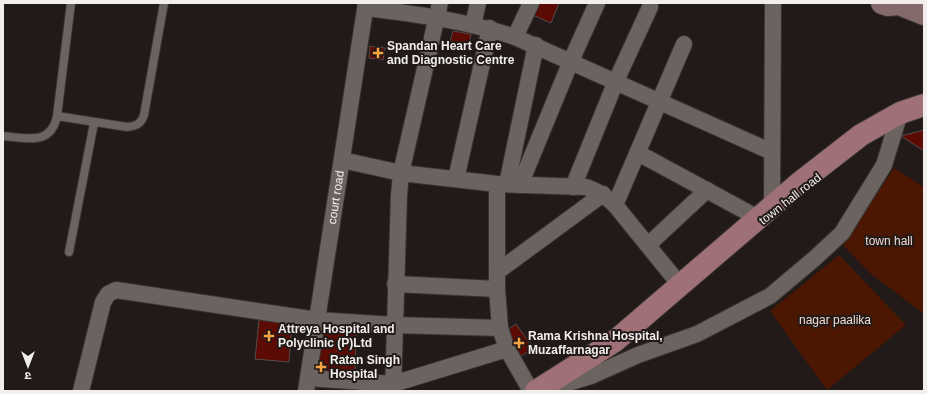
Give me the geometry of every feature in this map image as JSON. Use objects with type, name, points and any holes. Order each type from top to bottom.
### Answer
[{"type":"main road","points":[[536,391],[615,341],[798,184],[861,135],[900,113],[924,105]]},
{"type":"street","points":[[473,25],[478,3]]},
{"type":"street","points":[[515,37],[531,3]]},
{"type":"street","points":[[508,184],[571,61],[597,3]]},
{"type":"street","points":[[638,152],[707,190],[765,212],[772,152],[773,3]]},
{"type":"street","points":[[893,3],[924,14]]},
{"type":"street","points":[[366,5],[438,10],[473,25],[490,28],[515,37],[536,45],[772,152]]},
{"type":"street","name":"court road","points":[[307,384],[366,5]]},
{"type":"street","points":[[573,187],[616,81],[650,6]]},
{"type":"street","points":[[393,388],[398,195],[401,174],[438,10]]},
{"type":"street","points":[[456,179],[490,28]]},
{"type":"street","points":[[615,206],[684,44]]},
{"type":"street","points":[[531,391],[507,349],[500,328],[497,272],[508,184],[536,45]]},
{"type":"street","points":[[539,391],[591,376],[638,355],[696,334],[770,296],[842,233],[884,165],[900,113]]},
{"type":"street","name":"town hall road","points":[[680,285],[900,113]]},
{"type":"street","points":[[342,160],[401,174],[508,184],[586,187],[603,194],[615,206],[680,285]]},
{"type":"street","points":[[648,245],[707,190]]},
{"type":"street","points":[[497,272],[603,194]]},
{"type":"street","points":[[396,284],[497,289]]},
{"type":"street","points":[[81,391],[103,302],[108,294],[116,290],[317,320],[394,325],[500,328]]},
{"type":"street","points":[[307,384],[393,388],[507,349]]},
{"type":"lane","points":[[3,136],[36,138],[44,136],[52,131],[57,116],[71,3]]},
{"type":"lane","points":[[57,116],[127,127],[136,126],[142,121],[164,3]]},
{"type":"lane","points":[[69,252],[94,122]]},
{"type":"green space","name":"town hall","points":[[894,168],[924,187],[923,313],[870,273],[843,245]]},
{"type":"green space","name":"nagar paalika","points":[[839,255],[906,325],[827,390],[770,311]]},
{"type":"building","points":[[533,3],[559,3],[551,23],[528,13]]},
{"type":"building","points":[[453,31],[471,34],[469,46],[450,42]]},
{"type":"building","points":[[370,46],[385,48],[383,60],[369,58]]},
{"type":"building","points":[[924,130],[924,151],[901,136]]},
{"type":"building","points":[[259,320],[292,323],[289,362],[255,359]]},
{"type":"building","points":[[516,324],[533,348],[520,357],[503,333]]},
{"type":"building","points":[[356,325],[355,376],[311,374],[317,333],[325,326]]},
{"type":"place","name":"Spandan Heart Care and Diagnostic Centre","points":[[378,53]]},
{"type":"place","name":"Attreya Hospital and Polyclinic (P)Ltd","points":[[269,336]]},
{"type":"place","name":"Rama Krishna Hospital, Muzaffarnagar","points":[[519,343]]},
{"type":"place","name":"Ratan Singh Hospital","points":[[321,367]]}]
